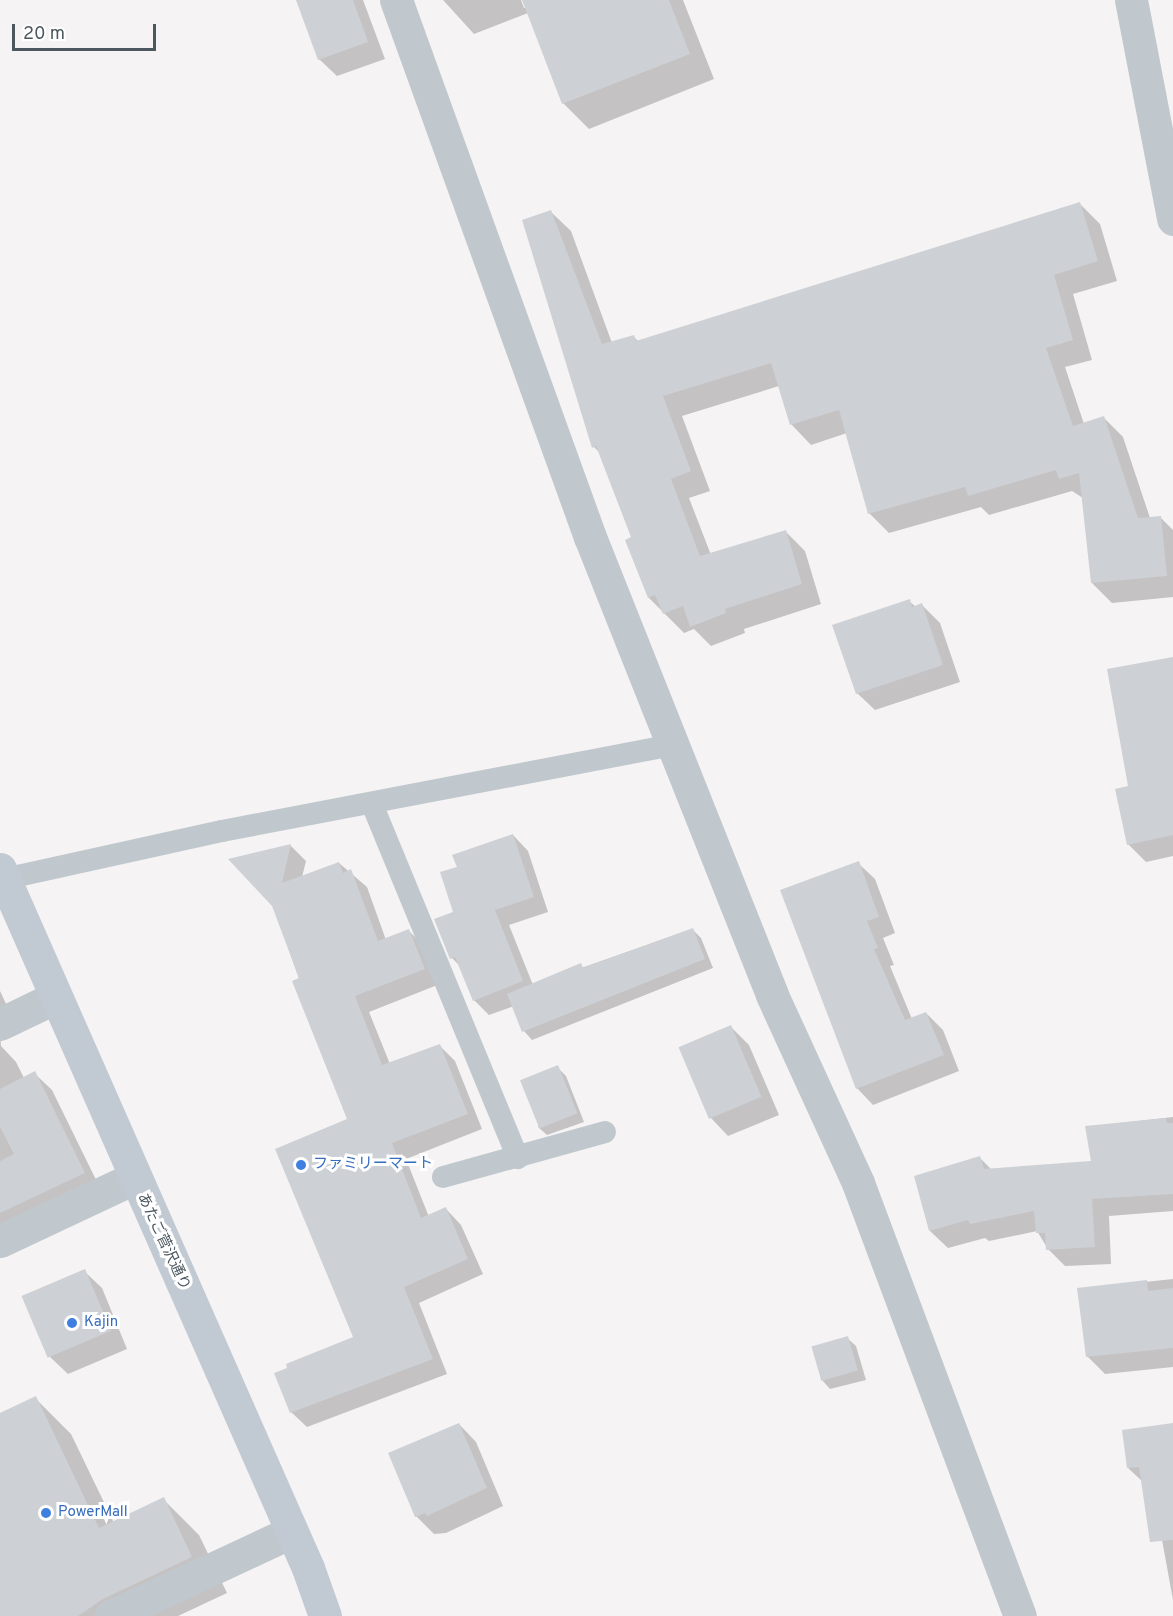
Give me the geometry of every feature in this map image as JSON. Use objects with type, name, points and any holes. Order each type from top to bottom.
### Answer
[{"type":"street","points":[[396,0],[590,537],[772,995],[858,1183],[1020,1616]]},
{"type":"street","points":[[1131,0],[1173,219]]},
{"type":"street","name":"あたご菅沢通り","points":[[2,874],[54,998],[291,1532],[325,1616]]},
{"type":"street","points":[[0,1024],[54,998]]},
{"type":"street","points":[[0,1241],[134,1178]]},
{"type":"street","points":[[111,1616],[291,1532]]},
{"type":"lane","points":[[2,874],[672,745]]},
{"type":"lane","points":[[372,804],[518,1158]]},
{"type":"lane","points":[[443,1178],[605,1132]]},
{"type":"building","points":[[296,0],[353,0],[368,42],[318,60]]},
{"type":"building","points":[[522,0],[669,0],[690,54],[562,104]]},
{"type":"building","points":[[1080,202],[1098,261],[1054,275],[1073,340],[1046,348],[1073,426],[1104,416],[1138,518],[1161,516],[1167,576],[1091,583],[1079,473],[1059,479],[1056,470],[968,496],[965,487],[868,514],[839,410],[790,425],[771,363],[663,396],[691,471],[671,479],[700,556],[786,530],[802,584],[725,609],[726,613],[690,627],[683,606],[663,614],[655,595],[648,598],[625,540],[631,537],[596,446],[592,448],[522,220],[551,210],[602,344],[634,335],[636,341]]},
{"type":"building","points":[[910,599],[912,607],[922,603],[943,665],[856,694],[832,625]]},
{"type":"building","points":[[1173,657],[1173,835],[1127,845],[1115,789],[1128,786],[1107,669]]},
{"type":"building","points":[[513,834],[534,897],[495,910],[523,981],[473,1001],[455,957],[450,959],[434,919],[453,912],[440,872],[457,867],[452,855]]},
{"type":"building","points":[[291,844],[282,883],[339,862],[343,873],[351,869],[378,941],[409,929],[425,969],[355,996],[382,1065],[440,1044],[468,1114],[392,1143],[421,1218],[446,1207],[468,1259],[404,1287],[433,1359],[290,1413],[274,1373],[287,1368],[286,1364],[353,1337],[275,1149],[347,1119],[292,981],[299,978],[272,906],[228,859]]},
{"type":"building","points":[[859,861],[879,917],[867,921],[878,948],[874,949],[905,1020],[926,1012],[944,1055],[856,1089],[780,890]]},
{"type":"building","points":[[693,928],[705,959],[522,1032],[507,994],[581,963],[583,968]]},
{"type":"building","points":[[731,1025],[761,1097],[709,1119],[679,1047]]},
{"type":"building","points":[[558,1065],[577,1113],[539,1129],[520,1080]]},
{"type":"building","points":[[35,1071],[85,1173],[0,1213],[0,1161],[14,1154],[0,1127],[0,1089]]},
{"type":"building","points":[[1166,1118],[1167,1123],[1173,1123],[1173,1194],[1092,1199],[1095,1247],[1046,1250],[1045,1233],[1036,1233],[1034,1211],[970,1224],[968,1220],[929,1231],[914,1176],[980,1156],[984,1169],[1091,1161],[1085,1126]]},
{"type":"building","points":[[85,1269],[111,1331],[48,1358],[21,1296]]},
{"type":"building","points":[[1147,1280],[1148,1291],[1173,1288],[1173,1348],[1086,1357],[1077,1288]]},
{"type":"building","points":[[848,1336],[858,1371],[821,1381],[811,1346]]},
{"type":"building","name":"PowerMall","points":[[36,1396],[99,1528],[164,1497],[192,1557],[103,1599],[78,1616],[0,1616],[0,1413]]},
{"type":"building","points":[[459,1423],[487,1488],[427,1516],[425,1513],[415,1517],[388,1453]]},
{"type":"building","points":[[1173,1423],[1173,1540],[1150,1542],[1139,1467],[1127,1468],[1122,1430]]},
{"type":"place","name":"ファミリーマート","points":[[301,1165]]},
{"type":"place","name":"Kajin","points":[[72,1323]]},
{"type":"place","name":"PowerMall","points":[[46,1513]]}]
